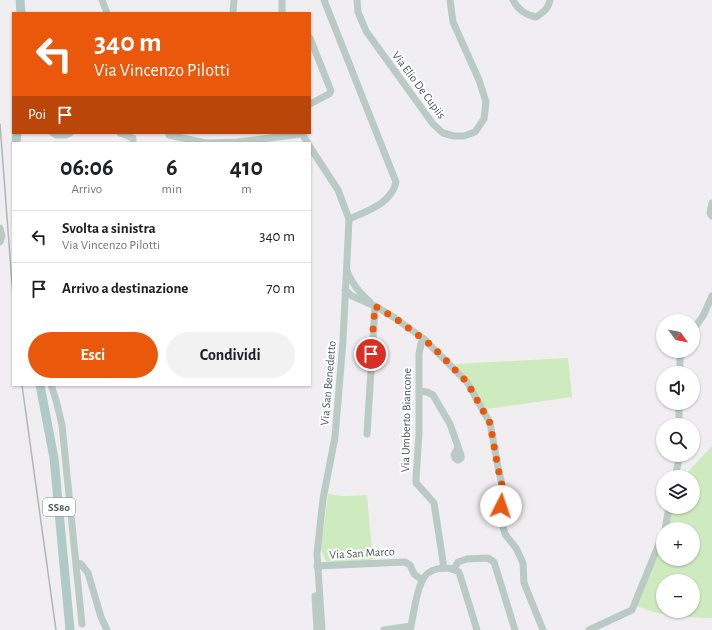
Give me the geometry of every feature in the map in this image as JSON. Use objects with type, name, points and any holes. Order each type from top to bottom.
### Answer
[{"type":"main road","points":[[20,0],[21,12]]},
{"type":"main road","name":"SS80","points":[[42,386],[54,458],[70,630]]},
{"type":"street","points":[[102,0],[107,12]]},
{"type":"street","points":[[233,12],[234,0]]},
{"type":"street","points":[[282,0],[282,12]]},
{"type":"street","points":[[324,0],[396,182],[395,190],[389,198],[369,210],[349,218]]},
{"type":"street","name":"Via Elio De Cupiis","points":[[357,0],[358,12],[366,31],[433,124],[443,133],[454,136],[464,136],[475,132],[484,119],[486,102],[479,80],[454,22],[450,0]]},
{"type":"street","points":[[513,0],[520,10],[528,15],[536,17],[544,12],[548,7],[550,0]]},
{"type":"street","points":[[311,41],[330,91],[329,94],[311,101]]},
{"type":"street","points":[[54,134],[68,134]]},
{"type":"street","points":[[123,134],[134,138],[133,142]]},
{"type":"street","points":[[237,142],[294,134]]},
{"type":"street","points":[[168,135],[201,142]]},
{"type":"street","name":"Via San Benedetto","points":[[311,148],[338,190],[349,218],[343,341],[335,437],[318,535],[317,566],[322,630]]},
{"type":"street","points":[[712,203],[710,212],[712,216]]},
{"type":"street","points":[[0,228],[2,236],[0,242]]},
{"type":"street","points":[[346,269],[357,294]]},
{"type":"street","points":[[345,290],[357,294],[424,339],[467,382],[490,423],[504,494],[500,511],[505,534],[516,548],[523,563],[524,583],[543,630]]},
{"type":"street","points":[[344,304],[349,297],[357,294]]},
{"type":"street","points":[[700,320],[712,296]]},
{"type":"street","points":[[367,434],[375,306]]},
{"type":"street","name":"Via Umberto Biancone","points":[[424,339],[419,354],[416,483],[434,503],[444,568]]},
{"type":"street","points":[[51,386],[62,425],[82,624]]},
{"type":"street","points":[[419,390],[433,395],[450,424],[458,447]]},
{"type":"street","points":[[589,630],[632,610],[656,551]]},
{"type":"street","points":[[454,569],[458,562],[467,559],[488,558],[494,562],[515,630]]},
{"type":"street","name":"Via San Marco","points":[[317,566],[405,562],[410,565],[416,578],[422,580]]},
{"type":"street","points":[[77,563],[81,564],[88,573],[101,617],[107,630]]},
{"type":"street","points":[[317,566],[315,597],[317,630]]},
{"type":"street","points":[[384,630],[411,628],[422,580],[433,570],[444,568],[454,569],[459,572],[477,630]]},
{"type":"green space","points":[[568,358],[572,397],[486,409],[469,379],[455,364]]},
{"type":"green space","points":[[712,447],[712,618],[700,618],[700,574],[656,574],[656,612],[637,606],[656,556],[656,566],[700,566],[700,522],[668,522],[670,514],[700,514],[700,470],[690,470],[697,462],[700,462],[700,459]]},
{"type":"green space","points":[[328,494],[344,496],[367,495],[373,562],[328,563],[325,560],[321,549]]},
{"type":"railway","points":[[0,124],[12,284]]},
{"type":"railway","points":[[22,386],[56,630]]},
{"type":"route","points":[[371,354],[375,306],[395,318],[424,339],[467,382],[490,423],[504,494],[501,506]]}]
